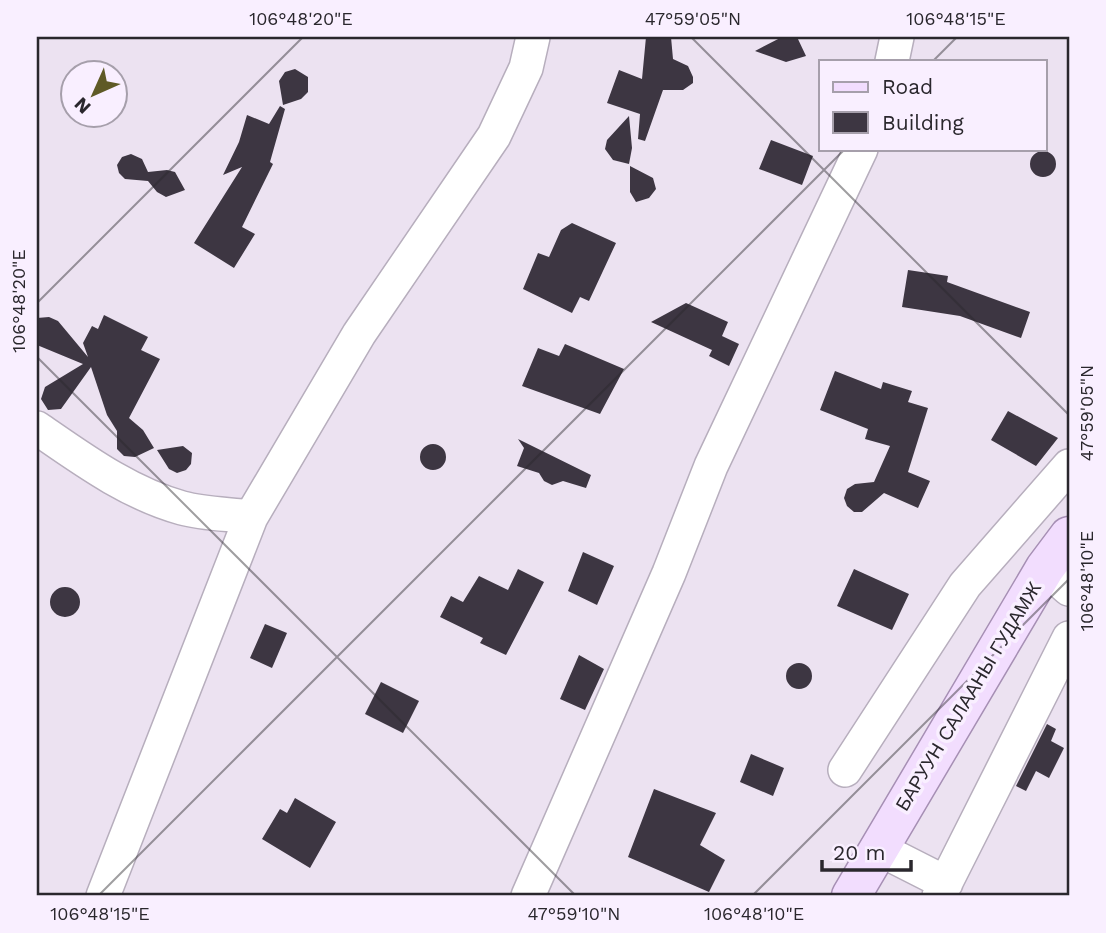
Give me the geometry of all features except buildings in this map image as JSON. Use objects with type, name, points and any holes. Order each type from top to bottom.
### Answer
[{"type":"main road","name":"БАРУУН САЛААНЫ ГУДАМЖ","points":[[851,896],[877,848],[1057,578],[1069,536]]},
{"type":"street","points":[[103,896],[251,517],[359,334],[494,136],[526,68],[533,37]]},
{"type":"street","points":[[892,60],[897,37]]},
{"type":"street","points":[[528,896],[669,573],[711,466],[860,150]]},
{"type":"street","points":[[37,428],[94,467],[141,493],[184,509],[251,517]]},
{"type":"street","points":[[845,770],[965,585],[1069,466]]},
{"type":"street","points":[[877,848],[942,890],[1069,638]]}]
